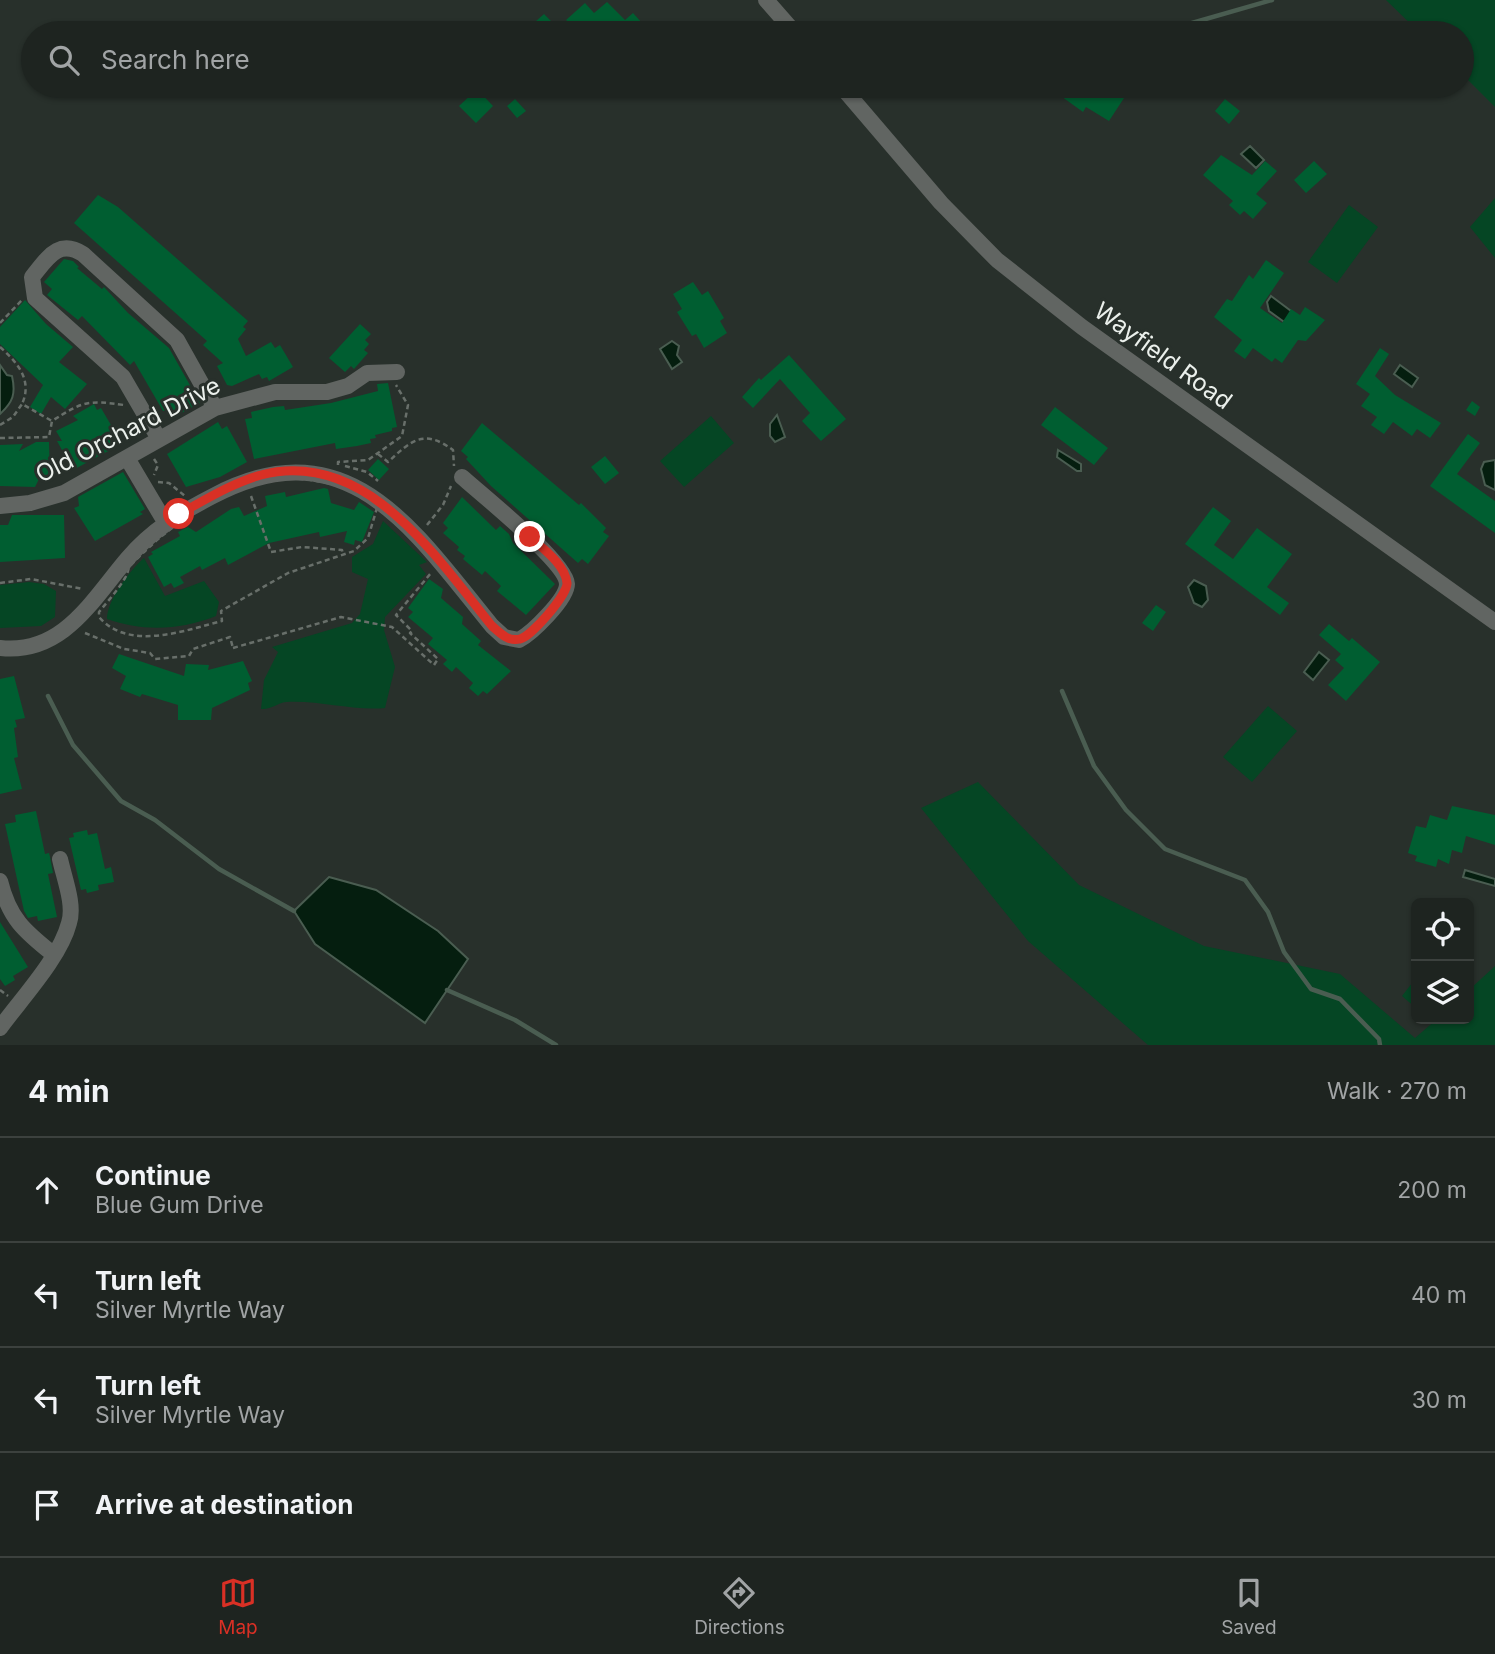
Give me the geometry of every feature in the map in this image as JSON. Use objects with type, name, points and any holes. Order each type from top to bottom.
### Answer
[{"type":"street","points":[[766,0],[784,21]]},
{"type":"street","name":"Wayfield Road","points":[[851,98],[941,203],[997,260],[1082,327],[1495,622]]},
{"type":"street","points":[[159,439],[123,377],[35,298],[32,277],[54,250],[62,247],[74,248],[83,254],[177,340],[215,408]]},
{"type":"street","name":"Old Orchard Drive","points":[[0,506],[30,503],[64,493],[215,408],[275,392],[327,393],[348,386],[366,373],[395,377]]},
{"type":"street","points":[[127,458],[165,522]]},
{"type":"street","points":[[0,648],[41,644],[69,628],[130,556],[165,522],[237,484],[262,475],[288,472],[331,477],[360,488],[425,534],[492,626],[504,637],[519,640],[530,634],[565,593],[567,582],[561,569],[547,552],[461,477]]},
{"type":"street","points":[[0,1028],[10,1001],[53,954],[70,922],[68,890],[60,859]]},
{"type":"street","points":[[0,881],[7,907],[26,933],[53,954]]},
{"type":"path","points":[[0,347],[18,364],[24,376],[26,392],[13,417],[0,425]]},
{"type":"path","points":[[378,481],[357,468],[338,466],[338,462],[368,460],[402,436],[406,420],[406,400],[395,377]]},
{"type":"path","points":[[52,421],[85,403],[98,400],[129,405]]},
{"type":"path","points":[[22,404],[52,421]]},
{"type":"path","points":[[0,438],[49,437],[52,421]]},
{"type":"path","points":[[378,454],[388,462],[407,444],[421,438],[434,440],[453,450],[454,466],[450,488],[425,534]]},
{"type":"path","points":[[149,453],[158,465],[154,481],[169,483],[185,497],[183,500]]},
{"type":"path","points":[[269,479],[320,480],[367,499],[377,508],[368,538],[354,551],[288,573],[221,611],[222,621],[182,633],[137,635],[102,621],[99,612],[126,577],[129,566],[158,537],[226,495],[247,486],[269,479]]},
{"type":"path","points":[[247,486],[271,552],[316,546],[342,550],[343,554]]},
{"type":"path","points":[[81,631],[124,649],[150,653],[155,659],[190,656],[193,649],[230,637],[233,648],[341,617],[392,627],[434,665],[439,659],[410,633],[412,631],[396,615],[435,568]]},
{"type":"path","points":[[0,583],[32,579],[90,590]]},
{"type":"path","points":[[0,990],[10,1001]]},
{"type":"green space","points":[[1386,0],[1495,0],[1495,107],[1474,86],[1474,21],[1408,21]]},
{"type":"green space","points":[[1495,198],[1495,258],[1470,227]]},
{"type":"green space","points":[[1349,205],[1378,227],[1337,283],[1308,262]]},
{"type":"green space","points":[[711,416],[734,443],[684,487],[660,461]]},
{"type":"green space","points":[[383,521],[427,562],[419,565],[426,574],[385,617],[384,630],[395,667],[385,708],[286,702],[261,709],[264,680],[278,652],[272,647],[352,623],[360,614],[368,579],[352,572],[352,557],[373,544]]},
{"type":"green space","points":[[144,558],[165,596],[204,581],[219,602],[216,616],[162,628],[134,626],[107,619],[111,603],[120,586]]},
{"type":"green space","points":[[29,582],[44,584],[56,591],[55,617],[41,626],[0,628],[0,585]]},
{"type":"green space","points":[[1268,706],[1297,731],[1252,782],[1223,757]]},
{"type":"green space","points":[[978,782],[1079,885],[1204,946],[1340,974],[1415,1038],[1431,1024],[1474,1024],[1474,985],[1495,966],[1495,1045],[1148,1045],[1028,941],[921,808]]},
{"type":"green space","points":[[1411,984],[1411,1004],[1402,996]]},
{"type":"shaded area","points":[[1250,146],[1264,160],[1256,168],[1241,154]]},
{"type":"shaded area","points":[[1271,296],[1295,314],[1287,324],[1269,311],[1267,302]]},
{"type":"shaded area","points":[[672,341],[679,346],[677,355],[682,362],[672,369],[660,349]]},
{"type":"shaded area","points":[[0,365],[7,375],[12,376],[14,388],[11,401],[0,414]]},
{"type":"shaded area","points":[[1400,365],[1418,378],[1412,387],[1394,374]]},
{"type":"shaded area","points":[[777,415],[785,437],[775,442],[770,436],[770,424]]},
{"type":"shaded area","points":[[1058,450],[1081,464],[1081,471],[1057,457]]},
{"type":"shaded area","points":[[1495,460],[1495,490],[1485,485],[1481,469],[1484,462]]},
{"type":"shaded area","points":[[1194,580],[1206,586],[1208,600],[1202,607],[1194,603],[1188,587]]},
{"type":"shaded area","points":[[1319,652],[1329,660],[1313,680],[1304,672]]},
{"type":"shaded area","points":[[1465,870],[1495,879],[1495,886],[1463,877]]},
{"type":"shaded area","points":[[329,877],[376,890],[438,931],[468,959],[425,1023],[315,944],[294,911]]},
{"type":"building","points":[[607,2],[625,20],[633,13],[640,21],[566,20],[585,3],[594,13]]},
{"type":"building","points":[[544,14],[551,21],[536,21]]},
{"type":"building","points":[[467,98],[485,98],[493,106],[476,123],[459,106]]},
{"type":"building","points":[[1064,98],[1124,98],[1109,121],[1086,107],[1083,112]]},
{"type":"building","points":[[515,99],[526,111],[517,118],[507,106]]},
{"type":"building","points":[[1225,99],[1240,111],[1229,124],[1215,111]]},
{"type":"building","points":[[1221,155],[1252,175],[1265,161],[1277,171],[1256,194],[1267,203],[1253,219],[1244,211],[1240,215],[1229,205],[1233,201],[1203,175]]},
{"type":"building","points":[[1314,161],[1327,174],[1306,193],[1294,180]]},
{"type":"building","points":[[98,195],[118,207],[248,321],[243,327],[246,329],[238,339],[246,356],[271,342],[275,348],[280,345],[293,367],[269,381],[267,377],[262,379],[259,374],[232,386],[227,385],[217,366],[223,363],[203,345],[207,341],[74,223]]},
{"type":"building","points":[[64,259],[73,261],[79,267],[77,268],[102,289],[104,287],[128,313],[169,348],[200,403],[176,416],[172,409],[163,411],[134,361],[130,365],[82,316],[78,320],[47,295],[52,289],[44,282]]},
{"type":"building","points":[[1266,260],[1284,273],[1260,308],[1282,323],[1291,309],[1300,315],[1305,307],[1325,320],[1306,341],[1298,340],[1282,363],[1275,358],[1272,362],[1253,348],[1245,359],[1234,351],[1242,340],[1214,317],[1227,299],[1232,301],[1249,275],[1253,279]]},
{"type":"building","points":[[693,282],[702,295],[708,291],[724,318],[720,321],[727,333],[704,348],[696,334],[692,336],[677,312],[682,309],[673,294]]},
{"type":"building","points":[[25,300],[46,324],[73,347],[59,362],[87,384],[65,409],[51,397],[41,414],[30,407],[43,385],[0,344],[0,327]]},
{"type":"building","points":[[360,324],[371,334],[365,340],[369,344],[364,350],[368,353],[354,369],[351,366],[345,372],[329,358]]},
{"type":"building","points":[[1380,348],[1389,354],[1375,376],[1395,395],[1441,423],[1430,438],[1417,429],[1412,436],[1393,422],[1384,434],[1371,425],[1377,417],[1361,406],[1370,394],[1356,384]]},
{"type":"building","points":[[789,355],[846,419],[821,441],[802,421],[810,413],[780,379],[753,408],[742,397],[759,378],[761,380]]},
{"type":"building","points":[[388,383],[397,427],[375,435],[376,438],[370,439],[371,443],[336,449],[335,443],[254,459],[245,419],[252,418],[251,412],[273,407],[284,406],[285,410],[331,403],[378,391],[377,384]]},
{"type":"building","points":[[1472,401],[1480,407],[1475,416],[1466,410]]},
{"type":"building","points":[[94,404],[97,410],[101,408],[118,437],[112,440],[115,444],[112,449],[73,470],[57,441],[62,441],[56,431],[78,420],[73,416]]},
{"type":"building","points":[[1055,407],[1108,448],[1094,465],[1041,425]]},
{"type":"building","points":[[218,422],[222,429],[227,426],[247,462],[220,477],[186,487],[167,454]]},
{"type":"building","points":[[482,423],[579,505],[581,503],[606,528],[603,532],[609,536],[588,564],[582,559],[578,563],[491,486],[466,459],[468,457],[461,451]]},
{"type":"building","points":[[1468,434],[1480,443],[1457,474],[1495,501],[1495,533],[1430,486]]},
{"type":"building","points":[[36,442],[49,442],[50,479],[39,479],[35,487],[0,486],[0,445],[23,444],[19,451]]},
{"type":"building","points":[[605,456],[619,473],[605,484],[591,467]]},
{"type":"building","points":[[378,459],[389,469],[379,480],[368,470]]},
{"type":"building","points":[[123,472],[145,509],[140,512],[143,514],[95,541],[74,508],[79,506],[78,497]]},
{"type":"building","points":[[328,489],[331,503],[354,510],[359,502],[374,512],[362,542],[355,540],[354,545],[344,542],[347,531],[320,537],[319,532],[269,543],[228,565],[225,558],[202,570],[200,566],[180,577],[184,583],[174,588],[171,583],[164,587],[148,557],[153,554],[151,552],[180,536],[178,532],[188,527],[196,532],[231,509],[239,507],[244,516],[267,506],[265,496],[285,492],[286,497]]},
{"type":"building","points":[[462,497],[496,530],[500,526],[509,534],[513,543],[555,584],[526,615],[497,591],[501,586],[485,571],[482,575],[463,559],[465,556],[457,550],[459,547],[443,533],[448,528],[443,523]]},
{"type":"building","points":[[1213,507],[1231,521],[1214,545],[1233,559],[1257,528],[1292,554],[1267,587],[1289,603],[1280,615],[1185,544]]},
{"type":"building","points":[[12,515],[64,515],[65,558],[0,562],[0,525],[8,525]]},
{"type":"building","points":[[429,579],[443,589],[441,598],[463,617],[462,624],[481,641],[478,645],[511,671],[487,694],[483,691],[478,696],[469,688],[473,683],[456,667],[452,672],[443,664],[447,660],[428,644],[433,638],[408,617],[413,612],[408,608]]},
{"type":"building","points":[[1156,605],[1166,612],[1153,631],[1142,623]]},
{"type":"building","points":[[1329,624],[1349,641],[1352,638],[1380,662],[1346,701],[1328,685],[1344,668],[1335,660],[1341,654],[1319,635]]},
{"type":"building","points":[[119,654],[184,676],[186,664],[209,665],[208,670],[243,661],[252,681],[248,683],[250,690],[212,708],[211,720],[178,720],[178,705],[142,694],[140,697],[120,689],[126,676],[112,668]]},
{"type":"building","points":[[14,676],[25,718],[15,720],[17,727],[14,728],[18,757],[14,758],[22,789],[0,794],[0,679]]},
{"type":"building","points":[[1452,806],[1495,815],[1495,845],[1466,836],[1462,853],[1452,850],[1449,864],[1438,859],[1436,867],[1415,861],[1417,856],[1408,853],[1416,826],[1426,828],[1430,815],[1447,820]]},
{"type":"building","points":[[36,811],[45,854],[49,853],[50,857],[53,873],[48,874],[57,917],[38,921],[37,916],[28,918],[24,911],[5,824],[16,822],[15,815]]},
{"type":"building","points":[[87,830],[88,835],[97,833],[105,869],[111,867],[114,882],[98,885],[99,890],[87,893],[86,889],[81,890],[69,838],[74,837],[73,833]]},
{"type":"building","points":[[0,922],[28,967],[13,976],[15,980],[5,986],[0,979]]},
{"type":"waterway","points":[[1199,21],[1272,0]]},
{"type":"waterway","points":[[1062,691],[1094,766],[1126,810],[1165,849],[1245,880],[1268,912],[1284,952],[1311,989],[1340,999],[1379,1039],[1380,1045]]},
{"type":"waterway","points":[[48,696],[73,745],[121,801],[155,820],[219,869],[294,911]]},
{"type":"waterway","points":[[447,990],[515,1020],[556,1045]]},
{"type":"route","points":[[179,514],[237,484],[262,475],[311,472],[331,477],[360,488],[383,504],[423,541],[492,626],[504,637],[519,640],[530,634],[565,593],[567,582],[561,569],[530,537]]}]
